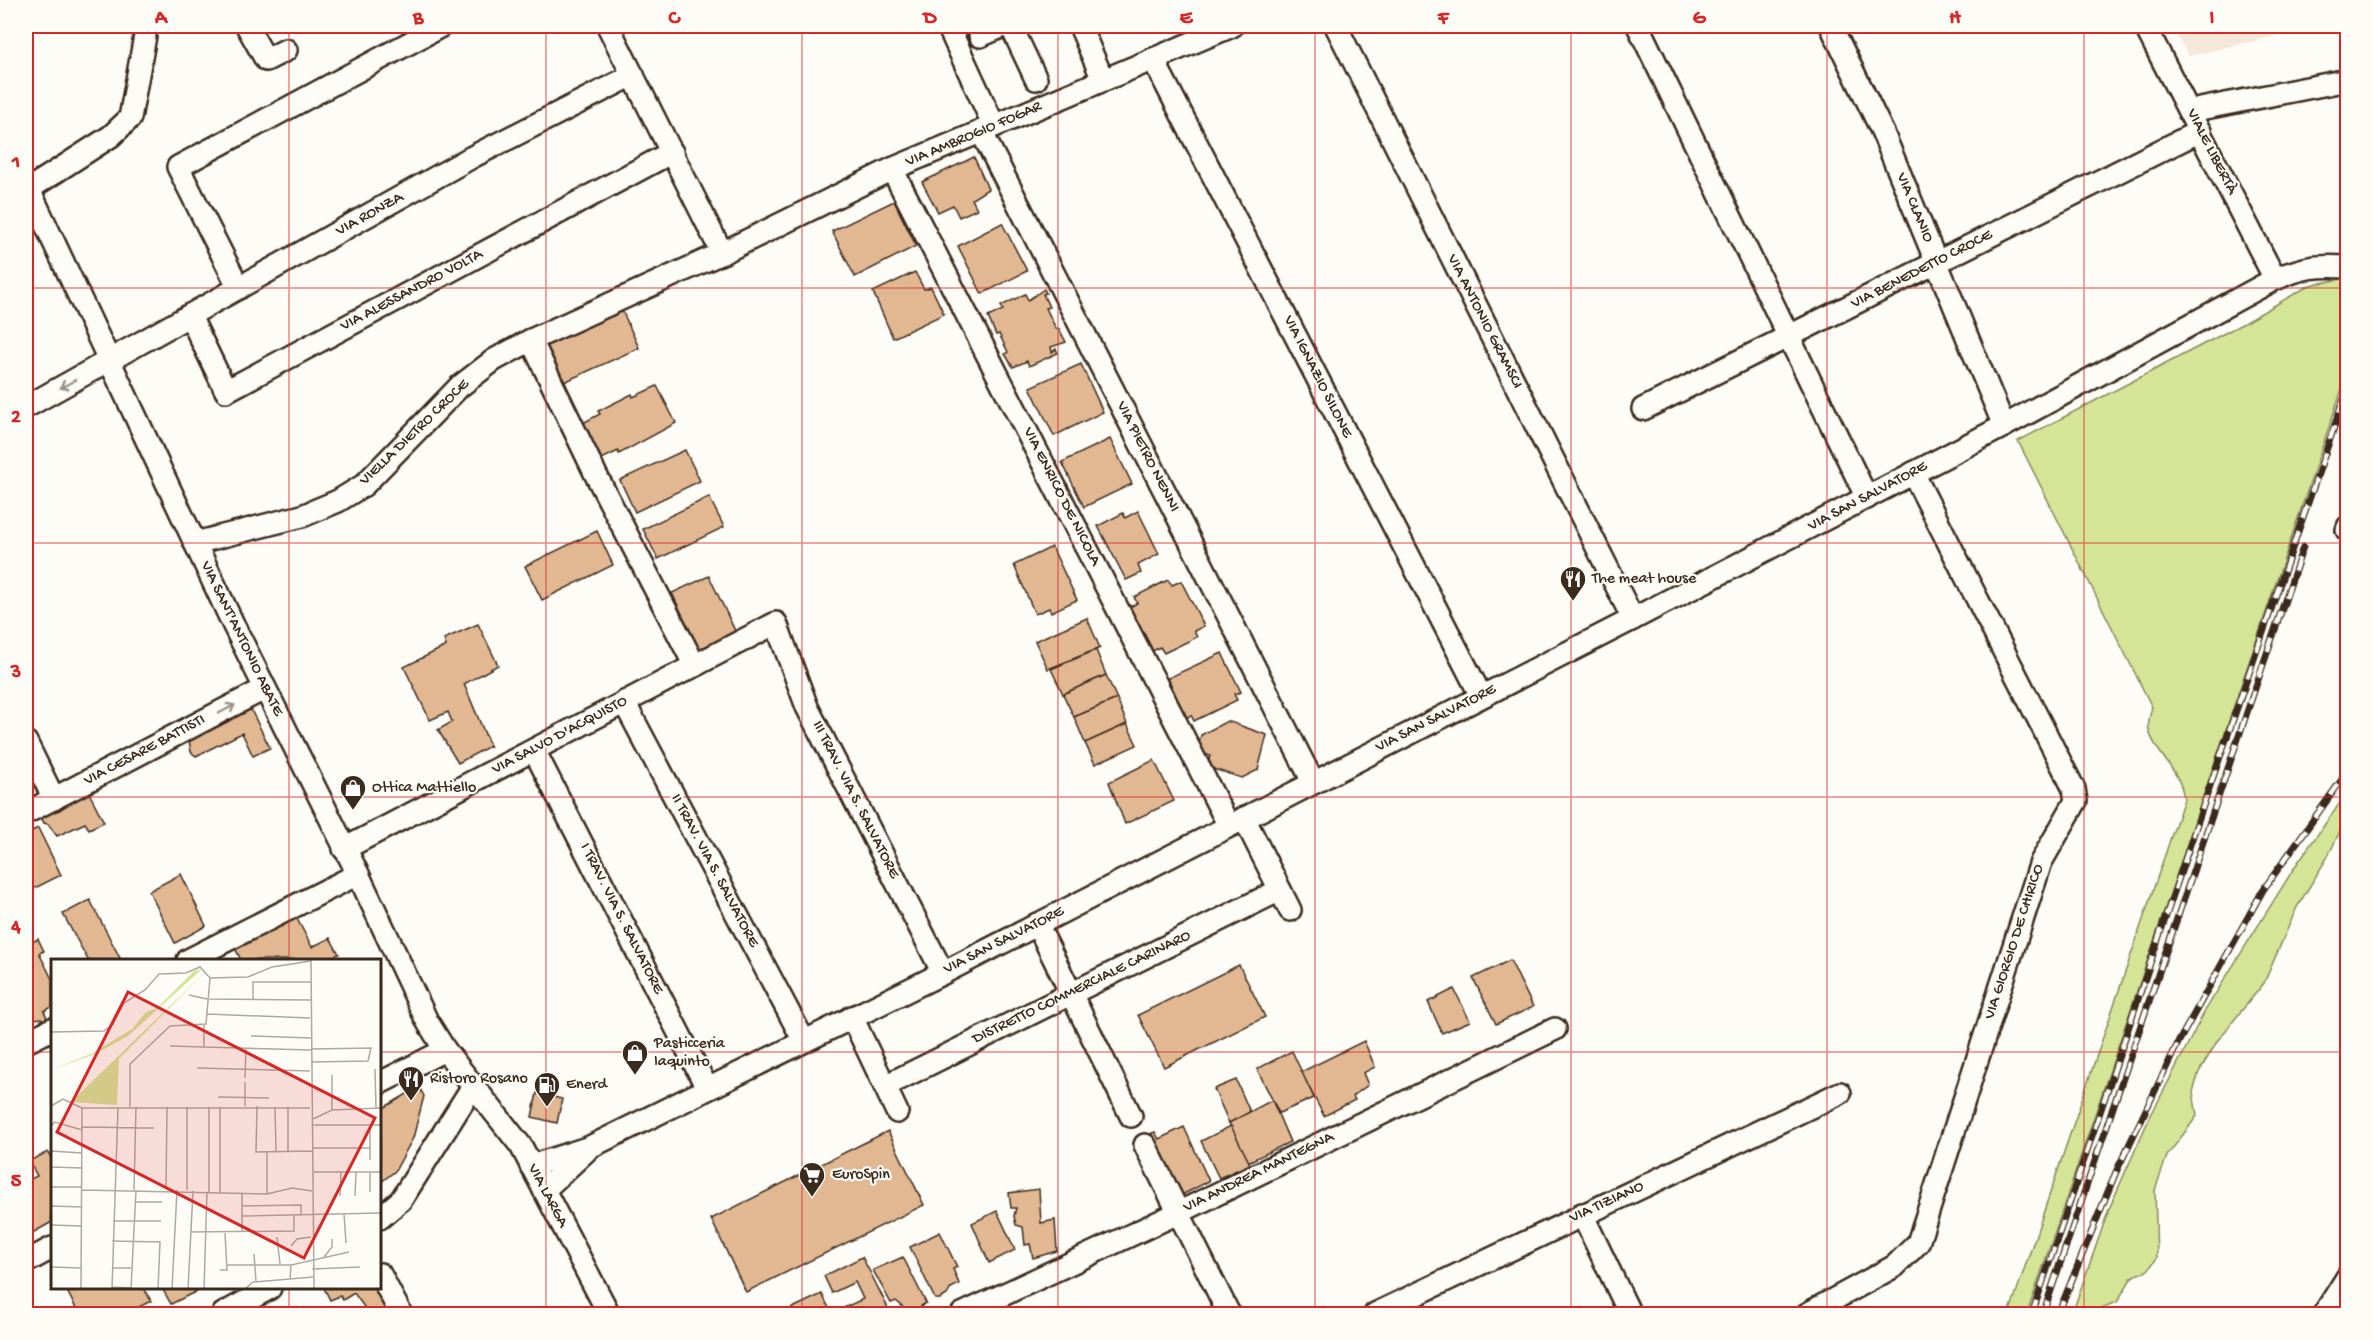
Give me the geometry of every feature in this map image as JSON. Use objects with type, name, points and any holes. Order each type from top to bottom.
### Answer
[{"type":"street","points":[[247,26],[266,60],[286,50]]},
{"type":"street","points":[[239,288],[178,168],[441,26]]},
{"type":"street","points":[[608,26],[722,253]]},
{"type":"street","name":"VIA PIETRO NENNI","points":[[948,26],[988,128],[1313,783]]},
{"type":"street","points":[[980,36],[1003,26]]},
{"type":"street","points":[[1011,26],[1036,79]]},
{"type":"street","points":[[1080,26],[1103,80]]},
{"type":"street","name":"VIA AMBROGIO FOGAR","points":[[722,253],[892,169],[1230,26]]},
{"type":"street","name":"VIA ANTONIO GRAMSCI","points":[[1336,26],[1633,619]]},
{"type":"street","points":[[1638,26],[1867,498]]},
{"type":"street","name":"VIA CLANIO","points":[[1832,26],[1883,133],[2004,426]]},
{"type":"street","name":"VIALE LIBERTÀ","points":[[2145,26],[2275,279]]},
{"type":"street","points":[[27,186],[111,136],[130,118],[145,36]]},
{"type":"street","name":"VIA IGNAZIO SILONE","points":[[1153,59],[1481,696]]},
{"type":"street","name":"VIA RONZA","points":[[26,407],[110,362],[472,157],[633,75]]},
{"type":"street","points":[[2190,111],[2348,80]]},
{"type":"street","name":"VIA BENEDETTO CROCE","points":[[1643,409],[2200,131]]},
{"type":"street","name":"VIA ALESSANDRO VOLTA","points":[[190,316],[226,391],[672,152]]},
{"type":"street","name":"VIA ENRICO DE NICOLA","points":[[892,169],[1237,822],[1290,910]]},
{"type":"street","name":"VIA SANT'ANTONIO ABATE","points":[[27,186],[264,689],[358,874],[427,1021],[445,1050],[473,1086]]},
{"type":"street","name":"VIELLA DIETRO CROCE","points":[[195,543],[302,516],[338,501],[364,485],[459,387],[494,360],[531,340],[722,253]]},
{"type":"street","name":"VIA SAN SALVATORE","points":[[531,1166],[590,1147],[943,973],[1867,498],[2275,279],[2301,268],[2328,265],[2348,267]]},
{"type":"street","points":[[531,340],[596,475],[695,666]]},
{"type":"street","name":"VIA GIORGIO DE CHIRICO","points":[[1807,1314],[1896,1266],[1918,1243],[2041,862],[2076,801],[2074,789],[1913,473]]},
{"type":"street","name":"VIA SALVO D'ACQUISTO","points":[[344,849],[776,623]]},
{"type":"street","name":"III TRAV. VIA S. SALVATORE","points":[[776,623],[807,707],[943,973]]},
{"type":"street","name":"VIA CESARE BATTISTI","points":[[26,813],[264,689]]},
{"type":"street","name":"II TRAV. VIA S. SALVATORE","points":[[624,702],[804,1041]]},
{"type":"street","points":[[26,742],[54,799]]},
{"type":"street","name":"I TRAV. VIA S. SALVATORE","points":[[534,750],[707,1088]]},
{"type":"street","points":[[190,959],[358,874]]},
{"type":"street","name":"DISTRETTO COMMERCIALE CARINARO","points":[[885,1086],[1280,890]]},
{"type":"street","points":[[1037,924],[1131,1116]]},
{"type":"street","points":[[852,1017],[897,1112]]},
{"type":"street","name":"VIA ANDREA MANTEGNA","points":[[962,1314],[1178,1213],[1555,1029]]},
{"type":"street","points":[[26,1042],[51,1030]]},
{"type":"street","points":[[381,1082],[445,1050]]},
{"type":"street","points":[[381,1217],[400,1200],[473,1086]]},
{"type":"street","name":"VIA LARGA","points":[[473,1086],[521,1146],[609,1314]]},
{"type":"street","name":"VIA TIZIANO","points":[[1375,1314],[1840,1093]]},
{"type":"street","points":[[1145,1145],[1229,1314]]},
{"type":"street","name":"VIA SAN SALVATORE","points":[[544,1190],[590,1147]]},
{"type":"street","points":[[1582,1214],[1630,1314]]},
{"type":"street","points":[[26,1262],[51,1249]]},
{"type":"street","points":[[2324,1314],[2348,1276]]},
{"type":"street","points":[[381,1277],[401,1314]]},
{"type":"street","points":[[224,1314],[267,1289]]},
{"type":"shaded area","points":[[2171,26],[2319,26],[2189,56]]},
{"type":"green space","points":[[2347,278],[2347,374],[2027,1314],[2009,1314],[2184,799],[2178,779],[2149,731],[2152,707],[2018,441],[2242,324],[2310,285]]},
{"type":"green space","points":[[2347,793],[2347,817],[2327,858],[2297,907],[2264,983],[2218,1040],[2199,1072],[2193,1092],[2197,1116],[2167,1156],[2155,1190],[2157,1258],[2148,1270],[2132,1277],[2117,1302],[2101,1308],[2097,1314],[2072,1314],[2109,1209],[2148,1121],[2206,1009],[2296,865]]},
{"type":"building","points":[[974,157],[988,189],[972,199],[977,209],[959,217],[953,205],[938,212],[922,182]]},
{"type":"building","points":[[894,201],[916,246],[855,277],[832,231]]},
{"type":"building","points":[[1002,223],[1027,271],[982,294],[958,246]]},
{"type":"building","points":[[915,272],[924,289],[931,287],[944,314],[893,338],[873,292]]},
{"type":"building","points":[[1044,289],[1046,293],[1043,294],[1049,307],[1046,308],[1056,329],[1059,329],[1066,342],[1051,347],[1052,352],[1056,349],[1058,353],[1029,366],[1027,361],[1013,367],[1005,354],[1008,352],[999,334],[996,335],[988,317],[1003,310],[1001,306],[1025,294],[1028,300]]},
{"type":"building","points":[[621,308],[639,348],[562,383],[543,343]]},
{"type":"building","points":[[1081,364],[1103,412],[1054,436],[1030,387]]},
{"type":"building","points":[[657,386],[676,423],[619,454],[618,451],[598,461],[579,425],[600,414],[598,411],[632,394],[633,397]]},
{"type":"building","points":[[1110,439],[1132,484],[1084,507],[1062,462]]},
{"type":"building","points":[[685,450],[700,481],[635,512],[620,480]]},
{"type":"building","points":[[709,497],[724,527],[658,559],[643,529]]},
{"type":"building","points":[[1138,511],[1159,554],[1138,565],[1141,573],[1126,580],[1098,526],[1123,513],[1125,518]]},
{"type":"building","points":[[597,531],[613,565],[542,600],[525,566]]},
{"type":"building","points":[[1052,547],[1077,600],[1051,612],[1049,608],[1035,614],[1014,565]]},
{"type":"building","points":[[709,576],[737,635],[700,652],[672,593]]},
{"type":"building","points":[[1168,580],[1172,585],[1181,581],[1204,626],[1194,631],[1197,637],[1164,653],[1160,647],[1153,651],[1130,607],[1137,603],[1134,597]]},
{"type":"building","points":[[1087,618],[1100,648],[1048,669],[1035,641]]},
{"type":"building","points":[[478,624],[498,665],[464,684],[490,746],[458,763],[438,730],[452,722],[448,712],[430,720],[404,667],[446,646],[444,639]]},
{"type":"building","points":[[1096,650],[1106,675],[1063,694],[1051,669]]},
{"type":"building","points":[[1222,653],[1241,692],[1234,694],[1237,700],[1194,721],[1191,715],[1186,718],[1168,678]]},
{"type":"building","points":[[1106,675],[1117,699],[1074,717],[1063,694]]},
{"type":"building","points":[[1117,699],[1127,724],[1085,743],[1074,717]]},
{"type":"building","points":[[248,704],[270,748],[253,756],[242,733],[196,756],[191,752],[188,735]]},
{"type":"building","points":[[1227,721],[1267,735],[1258,770],[1242,778],[1207,767],[1210,756],[1197,751],[1201,735]]},
{"type":"building","points":[[1127,724],[1137,745],[1095,764],[1085,743]]},
{"type":"building","points":[[1154,760],[1174,801],[1125,824],[1109,782]]},
{"type":"building","points":[[86,787],[104,822],[89,829],[85,823],[57,836],[48,824],[44,823],[38,811]]},
{"type":"building","points":[[38,828],[61,875],[31,890],[26,879],[26,834]]},
{"type":"building","points":[[181,874],[206,926],[175,943],[149,891]]},
{"type":"building","points":[[90,900],[120,959],[87,959],[63,914]]},
{"type":"building","points":[[296,917],[312,947],[330,938],[339,954],[327,959],[240,959],[235,948]]},
{"type":"building","points":[[30,938],[32,942],[38,939],[44,951],[39,953],[51,977],[51,1008],[44,1011],[48,1020],[45,1021],[41,1018],[27,1019],[26,1017],[26,940]]},
{"type":"building","points":[[1510,960],[1533,1007],[1496,1024],[1473,978]]},
{"type":"building","points":[[1239,965],[1265,1017],[1164,1067],[1138,1015]]},
{"type":"building","points":[[1454,989],[1470,1021],[1442,1033],[1428,1002]]},
{"type":"building","points":[[1364,1041],[1375,1067],[1363,1073],[1368,1085],[1353,1096],[1355,1100],[1324,1116],[1301,1072]]},
{"type":"building","points":[[1292,1051],[1314,1098],[1279,1113],[1257,1069]]},
{"type":"building","points":[[1236,1080],[1250,1112],[1229,1123],[1214,1089]]},
{"type":"building","points":[[419,1087],[424,1096],[413,1138],[395,1171],[381,1182],[381,1109]]},
{"type":"building","name":"Enerd","points":[[537,1093],[562,1099],[557,1123],[532,1117]]},
{"type":"building","points":[[1272,1100],[1290,1142],[1248,1162],[1229,1123]]},
{"type":"building","points":[[1231,1126],[1250,1164],[1219,1178],[1201,1141]]},
{"type":"building","points":[[1184,1127],[1209,1181],[1182,1195],[1166,1161],[1161,1163],[1148,1135],[1155,1132],[1159,1139]]},
{"type":"building","points":[[888,1131],[924,1205],[746,1292],[711,1219]]},
{"type":"building","points":[[48,1152],[51,1158],[51,1223],[29,1235],[26,1229],[26,1181],[37,1176],[29,1161]]},
{"type":"building","points":[[1039,1189],[1041,1223],[1055,1220],[1057,1251],[1033,1258],[1030,1244],[1025,1245],[1023,1227],[1016,1225],[1014,1216],[1016,1208],[1011,1208],[1009,1193]]},
{"type":"building","points":[[997,1211],[1015,1250],[989,1263],[972,1223]]},
{"type":"building","points":[[940,1232],[957,1267],[953,1269],[959,1284],[951,1288],[947,1295],[935,1299],[910,1247]]},
{"type":"building","points":[[862,1257],[891,1314],[839,1314],[837,1311],[863,1299],[855,1282],[832,1293],[824,1276]]},
{"type":"building","points":[[903,1257],[926,1303],[921,1306],[923,1311],[917,1314],[911,1311],[905,1314],[902,1306],[896,1301],[891,1303],[873,1270]]},
{"type":"building","points":[[71,1289],[145,1289],[151,1301],[125,1314],[79,1314],[67,1291]]},
{"type":"building","points":[[163,1289],[201,1289],[171,1304]]},
{"type":"building","points":[[324,1289],[381,1289],[392,1309],[383,1314],[369,1314],[354,1293],[343,1300],[340,1296],[330,1300]]},
{"type":"building","points":[[822,1294],[832,1314],[780,1314]]},
{"type":"railway","points":[[2032,1314],[2202,809],[2348,387]]},
{"type":"railway","points":[[2043,1314],[2303,547]]},
{"type":"railway","points":[[2058,1314],[2116,1172],[2179,1041],[2263,890],[2348,771]]},
{"type":"place","name":"The meat house","points":[[1573,602]]},
{"type":"place","name":"Ottica Mattiello","points":[[353,811]]},
{"type":"place","name":"Pasticceria Iaquinto","points":[[635,1076]]},
{"type":"place","name":"Ristoro Rosano","points":[[411,1102]]},
{"type":"place","name":"Enerd","points":[[547,1108]]},
{"type":"place","name":"EuroSpin","points":[[812,1198]]}]
